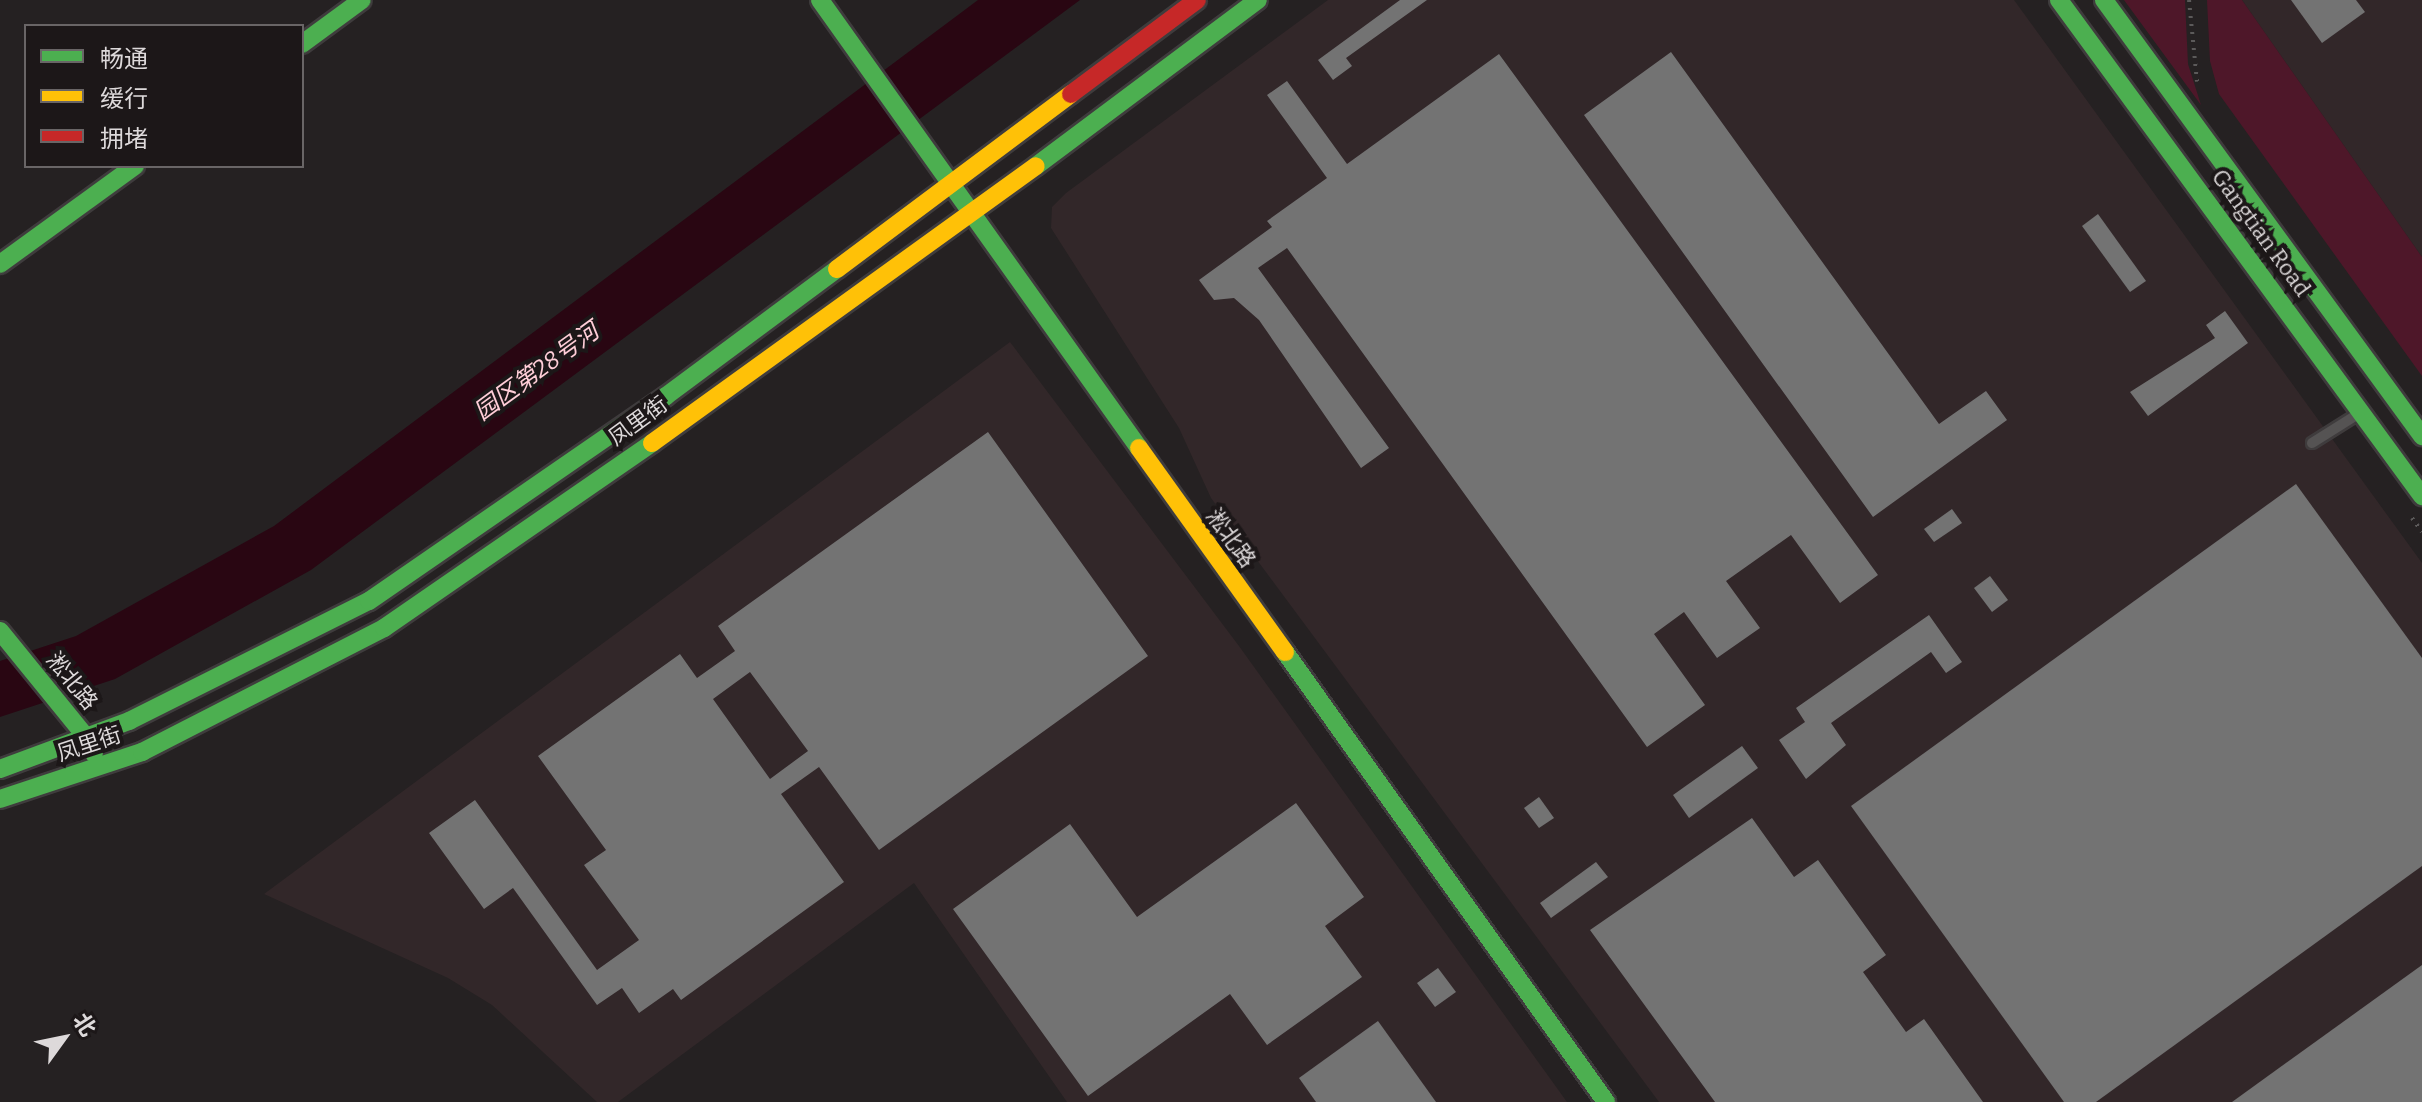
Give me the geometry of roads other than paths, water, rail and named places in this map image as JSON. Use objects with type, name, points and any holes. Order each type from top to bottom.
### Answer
[{"type":"main road","points":[[304,43],[362,0]]},
{"type":"main road","name":"淞北路","points":[[820,0],[1606,1102]]},
{"type":"main road","name":"凤里街","points":[[0,769],[87,738],[238,669],[369,601],[666,396],[1197,0]]},
{"type":"main road","name":"凤里街","points":[[0,799],[142,752],[268,692],[384,628],[497,555],[971,215],[1258,0]]},
{"type":"main road","name":"Gangtian Road","points":[[2059,0],[2422,496]]},
{"type":"main road","name":"Gangtian Road","points":[[2104,0],[2422,436]]},
{"type":"main road","points":[[0,264],[132,168]]},
{"type":"main road","name":"淞北路","points":[[0,631],[87,738],[98,766]]},
{"type":"lane","points":[[2312,443],[2359,413]]},
{"type":"water","name":"园区第28号河","points":[[978,0],[1080,0],[311,570],[115,679],[0,717],[0,661],[76,636],[274,526]]}]
